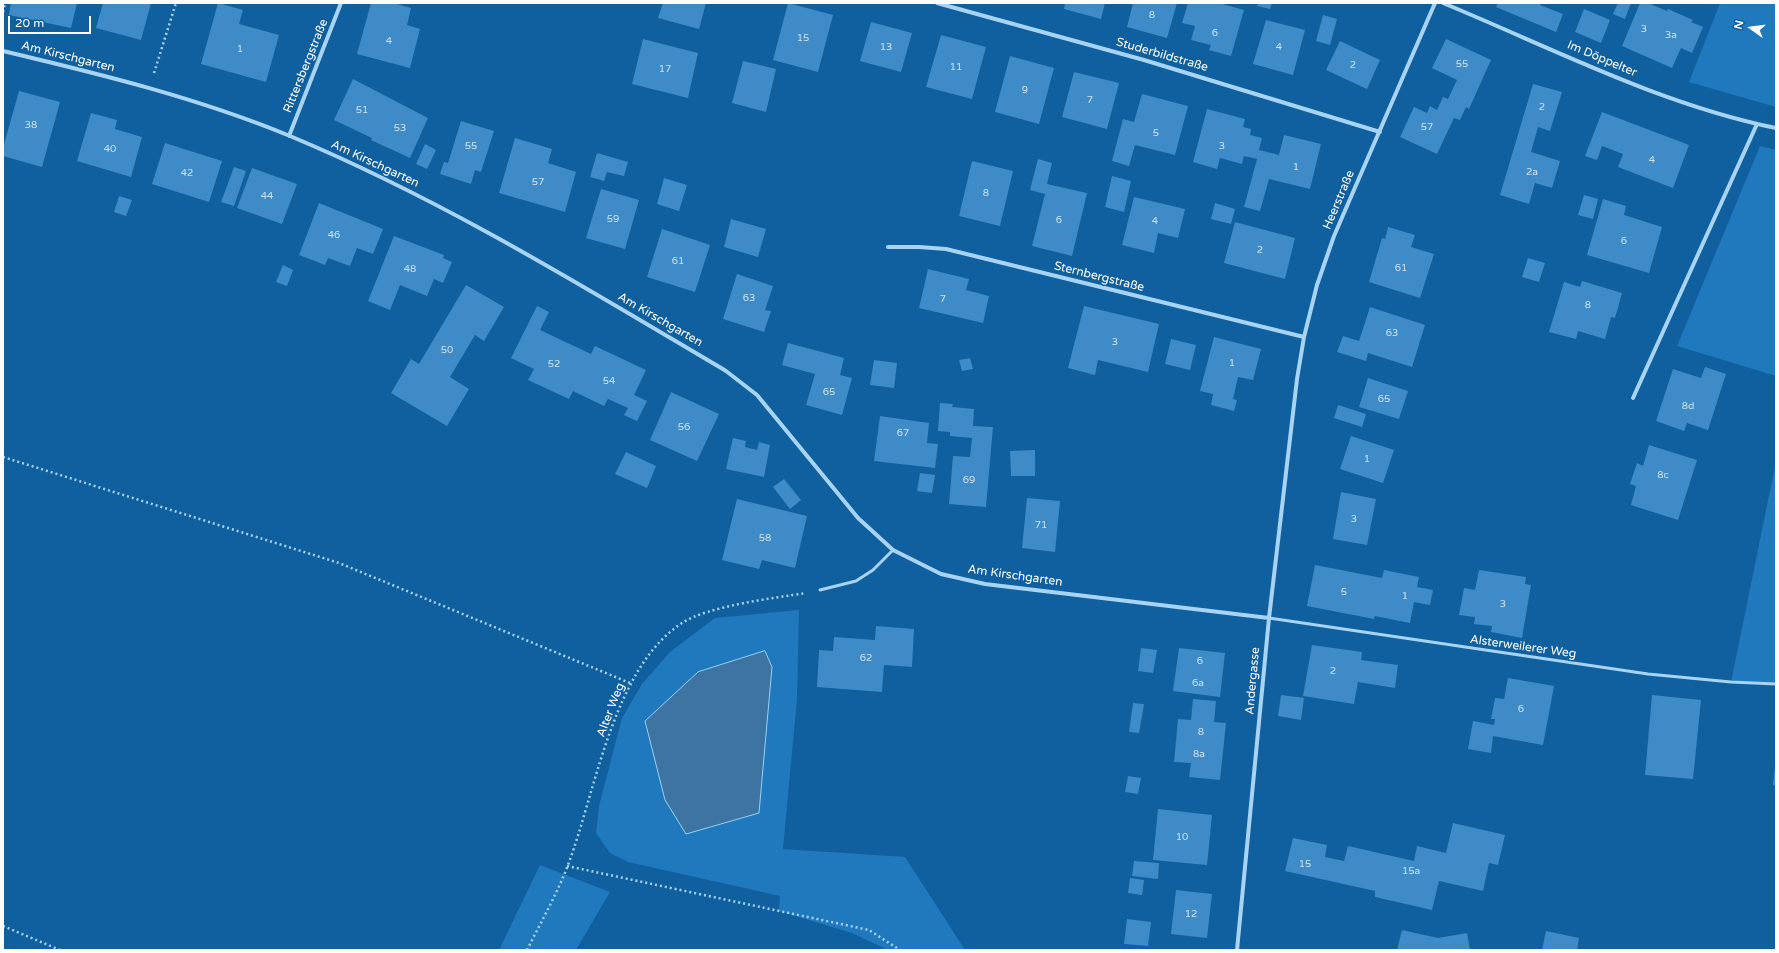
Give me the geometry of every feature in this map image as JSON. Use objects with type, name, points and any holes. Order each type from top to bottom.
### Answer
[{"type":"street","name":"Rittersbergstraße","points":[[289,136],[341,3]]},
{"type":"street","name":"Studerbildstraße","points":[[937,3],[1144,60],[1380,132]]},
{"type":"street","name":"Heerstraße","points":[[1292,415],[1304,336],[1317,285],[1334,236],[1435,3]]},
{"type":"street","name":"Im Döppelter","points":[[1443,3],[1673,100],[1717,114],[1776,128]]},
{"type":"street","name":"Am Kirschgarten","points":[[3,51],[150,89],[238,117],[289,136],[374,173],[456,214],[726,371],[757,395],[858,518],[893,550],[940,574],[985,584],[1269,618]]},
{"type":"street","points":[[1632,398],[1757,124]]},
{"type":"street","name":"Sternbergstraße","points":[[888,247],[946,249],[1304,336]]},
{"type":"street","name":"Andergasse","points":[[1237,950],[1269,618],[1292,415]]},
{"type":"lane","points":[[820,590],[856,581],[873,570],[893,550]]},
{"type":"lane","name":"Alsterweilerer Weg","points":[[1269,618],[1648,674],[1732,682],[1776,684]]},
{"type":"path","points":[[3,12],[5,3]]},
{"type":"path","points":[[150,89],[176,3]]},
{"type":"path","points":[[3,458],[339,563],[630,683]]},
{"type":"path","name":"Alter Weg","points":[[527,950],[568,866],[612,726],[630,683],[646,658],[664,637],[683,622],[706,613],[820,590]]},
{"type":"path","points":[[568,866],[869,930],[900,950]]},
{"type":"path","points":[[3,926],[60,950]]},
{"type":"shaded area","points":[[1720,3],[1776,3],[1776,107],[1689,82]]},
{"type":"shaded area","points":[[1760,146],[1776,150],[1776,376],[1677,346]]},
{"type":"shaded area","points":[[1776,463],[1776,684],[1731,682],[1773,476]]},
{"type":"shaded area","points":[[799,610],[797,699],[783,849],[905,857],[965,950],[888,950],[852,933],[779,911],[780,896],[628,862],[610,853],[596,833],[599,806],[622,718],[642,684],[670,652],[715,618]]},
{"type":"shaded area","points":[[765,651],[772,667],[759,813],[686,834],[665,800],[645,721],[698,672]]},
{"type":"shaded area","points":[[540,865],[610,892],[576,950],[499,950]]},
{"type":"building","points":[[11,3],[77,3],[71,28],[9,15]]},
{"type":"building","points":[[103,3],[151,3],[141,40],[96,28]]},
{"type":"building","points":[[218,3],[243,10],[239,24],[279,35],[266,82],[201,64]]},
{"type":"building","points":[[371,3],[394,3],[411,8],[407,25],[420,29],[410,68],[357,54]]},
{"type":"building","points":[[663,3],[706,3],[699,29],[658,18]]},
{"type":"building","points":[[788,3],[833,15],[818,72],[773,60]]},
{"type":"building","points":[[1065,3],[1105,3],[1101,19],[1064,9]]},
{"type":"building","points":[[1133,3],[1177,3],[1167,38],[1127,27]]},
{"type":"building","points":[[1188,3],[1219,3],[1244,10],[1231,56],[1209,50],[1211,45],[1191,40],[1195,26],[1182,23]]},
{"type":"building","points":[[1258,3],[1272,3],[1270,9],[1257,6]]},
{"type":"building","points":[[1498,3],[1540,3],[1540,5],[1563,14],[1556,32],[1496,7]]},
{"type":"building","points":[[1618,3],[1631,3],[1625,19],[1613,14]]},
{"type":"building","points":[[1640,3],[1648,3],[1667,11],[1668,9],[1693,20],[1691,22],[1703,27],[1692,53],[1681,48],[1672,68],[1622,46]]},
{"type":"building","points":[[1584,9],[1610,20],[1601,43],[1575,32]]},
{"type":"building","points":[[1323,15],[1337,19],[1330,45],[1316,41]]},
{"type":"building","points":[[1266,20],[1305,30],[1293,75],[1253,64]]},
{"type":"building","points":[[871,22],[912,33],[901,72],[860,61]]},
{"type":"building","points":[[941,35],[986,47],[972,99],[926,87]]},
{"type":"building","points":[[643,39],[698,53],[688,98],[632,84]]},
{"type":"building","points":[[1446,39],[1491,60],[1469,109],[1466,107],[1460,120],[1454,118],[1437,154],[1400,137],[1414,107],[1427,113],[1430,106],[1437,110],[1443,97],[1448,99],[1457,80],[1432,68]]},
{"type":"building","points":[[1340,41],[1380,60],[1367,89],[1326,70]]},
{"type":"building","points":[[1010,56],[1054,68],[1039,124],[995,112]]},
{"type":"building","points":[[743,61],[776,69],[766,112],[732,103]]},
{"type":"building","points":[[1074,72],[1119,83],[1107,129],[1062,117]]},
{"type":"building","points":[[353,79],[428,118],[410,158],[371,140],[372,138],[334,120]]},
{"type":"building","points":[[1533,84],[1562,92],[1550,131],[1538,127],[1531,152],[1560,161],[1552,188],[1535,183],[1529,204],[1500,195]]},
{"type":"building","points":[[19,91],[60,102],[42,167],[3,156],[3,148]]},
{"type":"building","points":[[1142,94],[1188,106],[1175,155],[1135,145],[1129,166],[1112,161],[1123,119],[1134,122]]},
{"type":"building","points":[[1207,109],[1245,119],[1243,127],[1251,129],[1250,135],[1262,138],[1259,150],[1279,155],[1284,135],[1321,144],[1310,189],[1269,179],[1260,211],[1244,207],[1257,159],[1244,156],[1242,164],[1220,158],[1217,169],[1193,162]]},
{"type":"building","points":[[1602,112],[1689,145],[1673,188],[1618,167],[1623,154],[1602,146],[1597,160],[1585,156]]},
{"type":"building","points":[[91,113],[117,120],[115,129],[142,137],[131,177],[77,161]]},
{"type":"building","points":[[461,121],[494,131],[481,172],[475,170],[471,184],[440,174],[444,162],[448,163]]},
{"type":"building","points":[[515,138],[552,149],[548,163],[576,172],[565,212],[499,193]]},
{"type":"building","points":[[165,143],[222,161],[209,202],[152,184]]},
{"type":"building","points":[[425,144],[436,150],[427,169],[416,164]]},
{"type":"building","points":[[597,153],[628,162],[624,176],[607,172],[604,181],[590,177]]},
{"type":"building","points":[[1038,159],[1052,163],[1047,184],[1087,193],[1072,256],[1032,246],[1045,194],[1030,190]]},
{"type":"building","points":[[972,161],[1013,171],[1000,226],[959,216]]},
{"type":"building","points":[[234,167],[246,171],[234,206],[221,202]]},
{"type":"building","points":[[252,168],[297,184],[282,224],[237,208]]},
{"type":"building","points":[[1112,176],[1131,181],[1124,212],[1105,207]]},
{"type":"building","points":[[664,178],[687,185],[679,211],[657,204]]},
{"type":"building","points":[[601,189],[639,200],[625,249],[586,238]]},
{"type":"building","points":[[1584,195],[1598,199],[1593,219],[1578,215]]},
{"type":"building","points":[[119,196],[132,200],[126,216],[114,212]]},
{"type":"building","points":[[1134,197],[1185,209],[1178,238],[1158,233],[1154,253],[1122,245]]},
{"type":"building","points":[[1603,199],[1626,206],[1624,215],[1662,227],[1649,273],[1587,255]]},
{"type":"building","points":[[319,203],[383,229],[373,254],[357,248],[350,266],[328,258],[325,265],[299,255]]},
{"type":"building","points":[[1215,203],[1235,209],[1231,224],[1211,219]]},
{"type":"building","points":[[731,219],[766,229],[758,257],[724,247]]},
{"type":"building","points":[[1235,222],[1295,238],[1285,279],[1224,263]]},
{"type":"building","points":[[1388,227],[1415,235],[1411,247],[1434,254],[1420,298],[1369,282],[1382,238],[1385,239]]},
{"type":"building","points":[[662,229],[710,245],[695,292],[647,277]]},
{"type":"building","points":[[394,236],[444,255],[443,258],[452,262],[443,283],[434,279],[427,296],[400,285],[390,310],[368,301]]},
{"type":"building","points":[[1528,258],[1545,263],[1539,282],[1522,277]]},
{"type":"building","points":[[283,265],[293,270],[287,286],[276,282]]},
{"type":"building","points":[[928,269],[969,279],[966,290],[989,296],[983,323],[919,308]]},
{"type":"building","points":[[737,274],[773,286],[765,310],[771,311],[764,332],[723,319]]},
{"type":"building","points":[[1582,281],[1622,293],[1615,318],[1611,317],[1605,339],[1578,331],[1576,339],[1549,332],[1564,282],[1580,287]]},
{"type":"building","points":[[466,285],[504,307],[484,341],[475,335],[450,377],[469,389],[447,426],[391,393],[411,359],[419,364]]},
{"type":"building","points":[[537,306],[549,312],[540,330],[591,354],[595,346],[646,370],[634,395],[647,401],[637,421],[624,415],[628,408],[608,399],[604,406],[573,391],[569,399],[528,380],[534,369],[511,358]]},
{"type":"building","points":[[1084,306],[1159,324],[1148,372],[1098,360],[1095,375],[1068,368]]},
{"type":"building","points":[[1370,307],[1425,325],[1412,367],[1368,353],[1366,361],[1337,352],[1343,336],[1359,341]]},
{"type":"building","points":[[1214,337],[1261,349],[1253,380],[1238,377],[1233,399],[1237,400],[1234,411],[1211,405],[1213,394],[1200,391]]},
{"type":"building","points":[[1171,339],[1196,345],[1190,370],[1165,364]]},
{"type":"building","points":[[788,343],[844,358],[840,375],[852,378],[842,415],[806,405],[815,374],[782,365]]},
{"type":"building","points":[[970,358],[973,369],[962,371],[959,360]]},
{"type":"building","points":[[874,360],[897,363],[894,388],[870,385]]},
{"type":"building","points":[[1705,367],[1726,374],[1708,430],[1687,423],[1684,431],[1656,421],[1673,369],[1701,378]]},
{"type":"building","points":[[1368,378],[1408,391],[1399,419],[1359,407]]},
{"type":"building","points":[[671,392],[719,414],[697,461],[650,440]]},
{"type":"building","points":[[940,403],[953,404],[952,407],[974,409],[973,426],[993,427],[986,507],[949,504],[953,456],[970,457],[972,438],[950,436],[950,432],[938,431]]},
{"type":"building","points":[[1338,405],[1366,414],[1362,427],[1334,418]]},
{"type":"building","points":[[880,416],[929,423],[927,443],[938,444],[935,468],[874,461]]},
{"type":"building","points":[[1351,436],[1394,450],[1383,483],[1340,469]]},
{"type":"building","points":[[733,438],[746,441],[745,447],[757,450],[759,442],[770,445],[764,477],[726,469]]},
{"type":"building","points":[[1649,445],[1697,460],[1678,520],[1631,505],[1636,486],[1630,484],[1637,463],[1643,466]]},
{"type":"building","points":[[1035,450],[1035,476],[1011,476],[1010,451]]},
{"type":"building","points":[[626,452],[656,466],[647,488],[615,474]]},
{"type":"building","points":[[920,473],[935,475],[932,493],[917,491]]},
{"type":"building","points":[[784,479],[801,500],[790,509],[773,487]]},
{"type":"building","points":[[1341,492],[1376,499],[1367,545],[1333,539]]},
{"type":"building","points":[[1027,498],[1060,501],[1055,552],[1022,548]]},
{"type":"building","points":[[737,499],[807,516],[795,568],[762,560],[759,569],[722,560]]},
{"type":"building","points":[[1315,565],[1382,578],[1384,570],[1419,577],[1417,587],[1433,590],[1430,605],[1414,602],[1410,623],[1375,616],[1374,619],[1307,606]]},
{"type":"building","points":[[1479,570],[1526,577],[1525,584],[1531,585],[1522,638],[1491,632],[1492,626],[1474,624],[1475,617],[1459,615],[1464,588],[1475,590]]},
{"type":"building","points":[[876,626],[914,629],[912,667],[884,665],[882,692],[817,687],[819,650],[833,651],[834,637],[875,640]]},
{"type":"building","points":[[1312,645],[1362,652],[1361,660],[1398,665],[1395,688],[1358,682],[1354,704],[1303,696]]},
{"type":"building","points":[[1141,648],[1157,650],[1153,673],[1138,671]]},
{"type":"building","points":[[1179,648],[1225,653],[1220,697],[1173,691]]},
{"type":"building","points":[[1508,678],[1554,686],[1543,745],[1493,736],[1491,753],[1468,749],[1473,721],[1494,725],[1495,719],[1491,719],[1495,698],[1504,699]]},
{"type":"building","points":[[1281,695],[1304,698],[1301,720],[1278,716]]},
{"type":"building","points":[[1652,695],[1701,700],[1693,779],[1645,775]]},
{"type":"building","points":[[1193,699],[1216,701],[1214,722],[1226,723],[1220,780],[1189,777],[1191,763],[1174,762],[1178,719],[1191,720]]},
{"type":"building","points":[[1133,703],[1144,704],[1139,733],[1129,732]]},
{"type":"building","points":[[1775,767],[1776,785],[1773,785]]},
{"type":"building","points":[[1128,776],[1141,778],[1138,794],[1125,792]]},
{"type":"building","points":[[1158,809],[1212,815],[1207,865],[1153,860]]},
{"type":"building","points":[[1453,823],[1505,835],[1498,865],[1489,863],[1483,891],[1439,881],[1432,910],[1375,897],[1375,891],[1285,871],[1293,838],[1327,845],[1325,857],[1344,861],[1348,846],[1414,861],[1417,846],[1446,853]]},
{"type":"building","points":[[1134,861],[1159,863],[1158,879],[1132,876]]},
{"type":"building","points":[[1130,878],[1144,880],[1142,895],[1128,893]]},
{"type":"building","points":[[1176,890],[1212,894],[1207,938],[1171,934]]},
{"type":"building","points":[[1127,919],[1151,922],[1148,946],[1124,944]]},
{"type":"building","points":[[1402,930],[1438,938],[1467,933],[1470,950],[1397,950]]},
{"type":"building","points":[[1546,931],[1579,938],[1577,950],[1542,950]]}]
